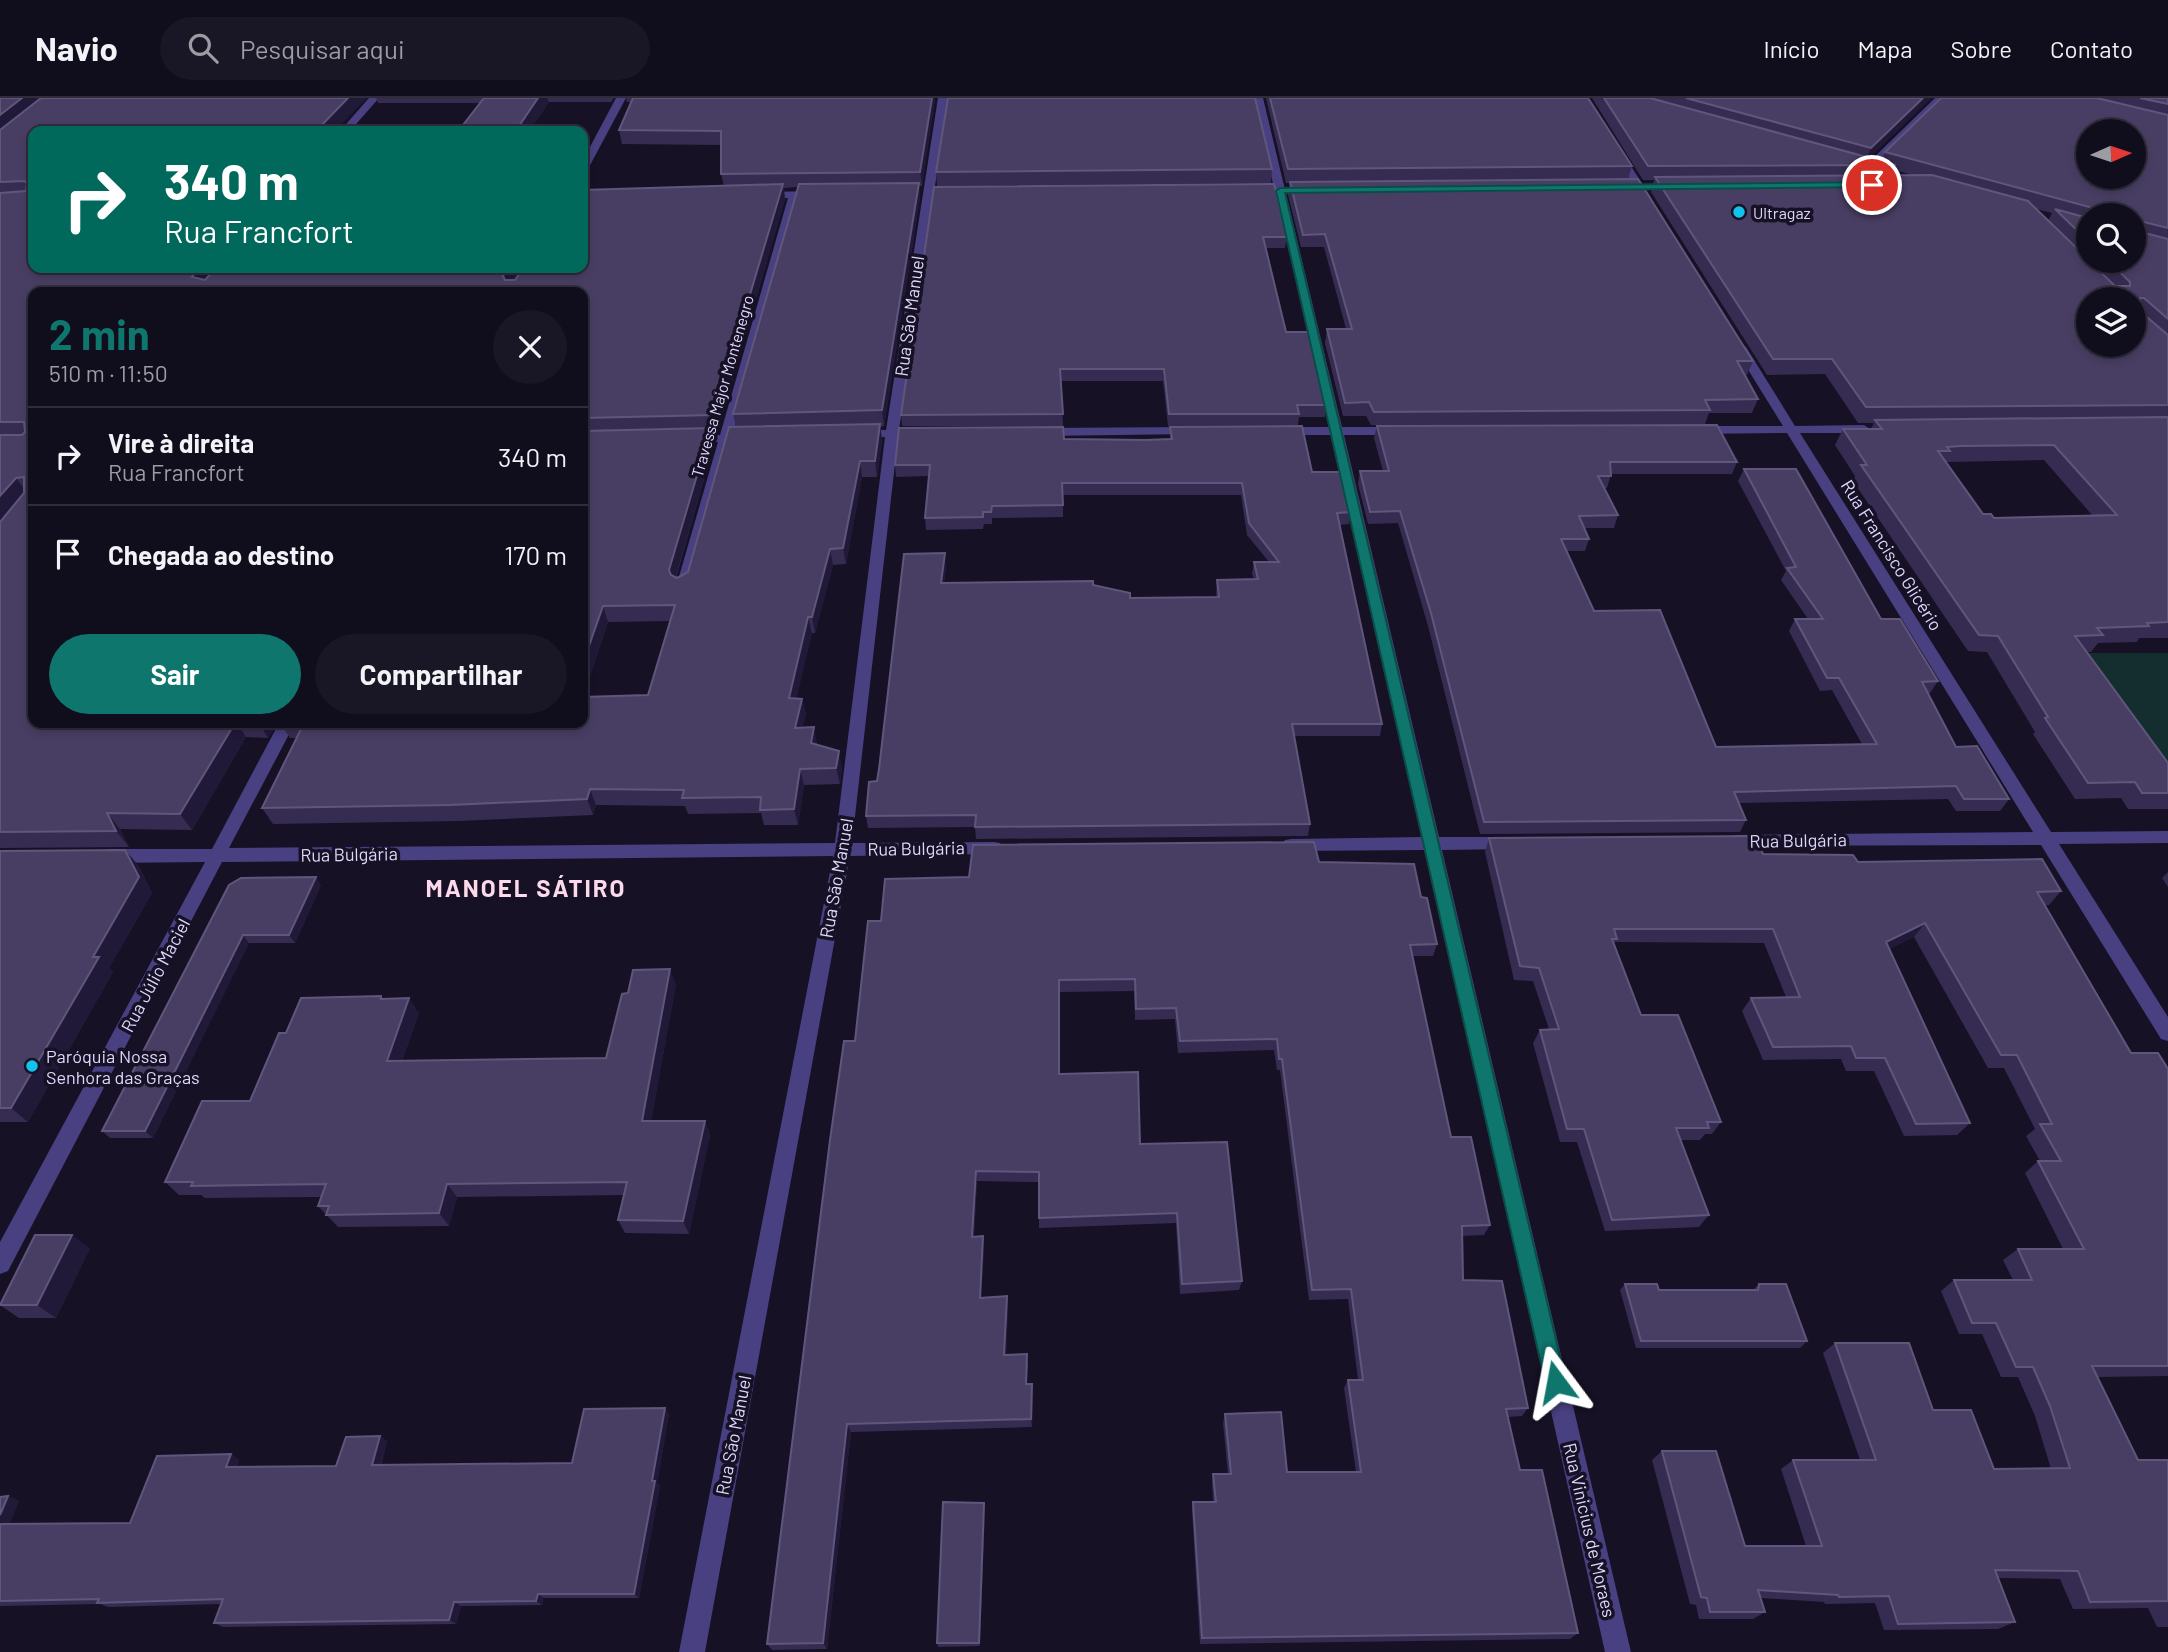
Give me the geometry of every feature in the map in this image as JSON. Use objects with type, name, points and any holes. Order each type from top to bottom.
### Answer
[{"type":"street","points":[[349,126],[374,98]]},
{"type":"street","points":[[588,160],[621,98]]},
{"type":"street","name":"Rua São Manuel","points":[[692,1652],[843,849],[892,433],[943,98]]},
{"type":"street","name":"Rua Vinicius de Moraes","points":[[1258,98],[1618,1652]]},
{"type":"street","points":[[1868,168],[1940,98]]},
{"type":"street","points":[[1612,143],[1654,210]]},
{"type":"street","points":[[755,195],[834,194]]},
{"type":"street","name":"Travessa Major Montenegro","points":[[683,587],[723,438],[794,195]]},
{"type":"street","name":"Rua Francisco Glicério","points":[[1734,338],[2168,1033]]},
{"type":"street","points":[[1682,430],[1875,429]]},
{"type":"street","points":[[1031,432],[1212,431]]},
{"type":"street","points":[[1268,431],[1406,431]]},
{"type":"street","points":[[840,435],[934,433]]},
{"type":"street","points":[[672,439],[762,437]]},
{"type":"street","name":"Rua Júlio Maciel","points":[[0,1264],[285,728]]},
{"type":"street","name":"Rua Bulgária","points":[[1725,841],[2168,837]]},
{"type":"street","points":[[1267,845],[1530,843]]},
{"type":"street","name":"Rua Bulgária","points":[[96,856],[1007,848]]},
{"type":"green space","points":[[2070,653],[2168,653],[2168,790]]},
{"type":"building","points":[[0,98],[22,98],[0,115]]},
{"type":"building","points":[[41,98],[348,98],[321,126],[28,126],[28,273],[195,273],[192,277],[205,280],[211,273],[504,273],[505,280],[515,280],[520,273],[588,273],[588,190],[783,184],[714,415],[588,418],[588,287],[28,287],[28,728],[232,728],[180,814],[107,813],[116,831],[0,832],[0,522],[24,493],[24,477],[16,478],[0,496],[0,435],[22,435],[25,432],[24,422],[0,422],[0,193],[26,191],[27,184],[25,181],[0,182],[0,130]]},
{"type":"building","points":[[484,98],[538,98],[519,126],[463,125]]},
{"type":"building","points":[[633,98],[932,98],[920,172],[721,174],[721,131],[619,130]]},
{"type":"building","points":[[948,98],[1255,98],[1272,169],[936,172]]},
{"type":"building","points":[[1270,98],[1588,98],[1632,166],[1288,169]]},
{"type":"building","points":[[1604,98],[1650,98],[1896,165],[1648,166]]},
{"type":"building","points":[[1686,98],[1923,98],[1871,148]]},
{"type":"building","points":[[1941,98],[2097,98],[2168,115],[2168,228],[2146,222],[2146,203],[2076,203],[1885,152]]},
{"type":"building","points":[[2140,98],[2168,98],[2168,104]]},
{"type":"building","points":[[1932,175],[2028,201],[2076,247],[2076,273],[2101,273],[2115,286],[2130,286],[2130,282],[2121,273],[2146,273],[2146,233],[2168,239],[2168,319],[2146,300],[2146,287],[2076,287],[2076,357],[2146,357],[2146,316],[2168,335],[2168,405],[1866,407],[1832,359],[1773,359],[1655,177]]},
{"type":"building","points":[[1638,179],[1753,361],[1737,361],[1758,399],[1705,400],[1710,410],[1374,412],[1369,402],[1345,403],[1327,329],[1352,329],[1325,234],[1303,235],[1290,182]]},
{"type":"building","points":[[919,183],[882,410],[733,414],[799,184]]},
{"type":"building","points":[[1274,184],[1287,237],[1263,237],[1286,332],[1309,332],[1326,405],[1297,405],[1299,414],[1169,414],[1164,369],[1060,369],[1063,414],[901,415],[934,187]]},
{"type":"building","points":[[2055,209],[2076,215],[2076,229]]},
{"type":"building","points":[[2168,417],[2168,622],[2147,623],[2149,626],[2097,628],[2103,635],[2075,636],[2168,763],[2168,793],[2142,793],[2135,782],[2088,783],[2045,718],[2048,717],[1998,636],[1979,635],[1861,465],[1867,465],[1843,429],[1882,429],[1875,420]],"holes":[[[2054,445],[2117,515],[1994,518],[1991,514],[1983,514],[1938,451],[1950,451],[1947,447],[1960,446]]]},
{"type":"building","points":[[880,424],[875,461],[860,461],[843,548],[830,549],[812,617],[808,617],[789,698],[802,699],[795,728],[814,727],[811,743],[839,751],[836,768],[800,769],[794,809],[760,810],[761,797],[682,798],[684,790],[590,789],[587,799],[450,805],[262,808],[302,728],[588,728],[588,697],[648,695],[675,605],[603,606],[588,649],[588,431],[711,428],[669,570],[671,575],[677,578],[688,572],[729,427]]},
{"type":"building","points":[[1717,425],[1737,462],[1610,462],[1611,476],[1598,476],[1618,515],[1579,516],[1589,539],[1561,539],[1594,611],[1660,610],[1716,747],[1877,744],[1839,678],[1827,678],[1795,619],[1823,619],[1787,568],[1796,567],[1744,469],[1796,469],[1881,619],[1900,619],[1938,681],[1922,682],[1956,747],[1977,746],[2009,799],[1964,799],[1956,786],[1734,792],[1746,820],[1484,822],[1431,613],[1400,511],[1370,512],[1360,471],[1389,471],[1377,426]]},
{"type":"building","points":[[1302,426],[1312,472],[1342,472],[1351,512],[1337,513],[1382,724],[1292,724],[1310,824],[975,827],[976,815],[866,816],[869,782],[877,781],[879,769],[904,554],[945,553],[941,583],[1093,581],[1093,585],[1130,593],[1130,598],[1219,597],[1217,580],[1258,579],[1254,562],[1279,562],[1249,523],[1242,483],[1062,483],[1063,505],[992,506],[991,512],[983,512],[983,517],[925,518],[930,465],[895,465],[899,428],[1063,427],[1064,439],[1145,440],[1172,439],[1170,427]]},
{"type":"building","points":[[1755,836],[1763,854],[1853,855],[1858,862],[2042,859],[2061,891],[2037,892],[2131,1053],[2158,1053],[2168,1069],[2168,1366],[2092,1366],[2138,1460],[2168,1460],[2168,1601],[2090,1602],[2078,1571],[1995,1570],[2015,1622],[1898,1624],[1889,1596],[1839,1597],[1758,1590],[1765,1612],[1710,1612],[1707,1598],[1701,1597],[1662,1451],[1716,1451],[1745,1546],[1822,1546],[1793,1460],[1876,1460],[1835,1343],[1909,1343],[1933,1410],[1971,1410],[1994,1469],[2070,1468],[2050,1406],[2033,1367],[2016,1367],[1996,1323],[1972,1323],[1954,1280],[2032,1280],[2018,1249],[2084,1249],[2038,1161],[2061,1161],[2040,1124],[2052,1124],[2017,1055],[2001,1055],[1925,923],[1886,942],[1970,1123],[1916,1124],[1885,1058],[1856,1058],[1851,1046],[1773,1047],[1751,998],[1800,997],[1773,929],[1614,929],[1617,939],[1612,939],[1641,1015],[1678,1015],[1721,1122],[1707,1122],[1709,1128],[1676,1128],[1709,1215],[1612,1220],[1584,1129],[1567,1129],[1540,1030],[1559,1029],[1539,968],[1520,966],[1489,838]]},
{"type":"building","points":[[1314,842],[1319,862],[1414,864],[1421,897],[1427,898],[1437,944],[1410,945],[1451,1137],[1471,1137],[1490,1225],[1462,1226],[1463,1280],[1502,1281],[1528,1408],[1506,1409],[1520,1470],[1542,1470],[1578,1633],[1202,1638],[1193,1502],[1216,1502],[1213,1474],[1231,1474],[1225,1414],[1281,1412],[1287,1472],[1361,1472],[1348,1380],[1363,1380],[1351,1289],[1312,1290],[1282,1059],[1279,1059],[1277,1039],[1180,1041],[1176,1008],[1136,1009],[1135,979],[1059,980],[1059,1074],[1138,1072],[1140,1144],[1227,1142],[1242,1281],[1182,1284],[1177,1213],[1039,1218],[1039,1172],[976,1171],[972,1237],[983,1236],[980,1298],[1007,1296],[1004,1355],[1027,1354],[1026,1384],[1032,1384],[1031,1419],[847,1424],[823,1643],[767,1644],[844,1041],[855,1041],[868,921],[881,921],[885,879],[969,877],[973,845]]},
{"type":"building","points":[[125,850],[139,877],[93,957],[99,957],[11,1108],[0,1108],[0,851]]},
{"type":"building","points":[[316,877],[289,935],[243,935],[145,1131],[102,1131],[229,885],[241,878]]},
{"type":"building","points":[[670,969],[642,1121],[705,1121],[683,1221],[618,1220],[627,1182],[447,1184],[439,1213],[326,1215],[329,1206],[318,1206],[326,1184],[191,1186],[193,1182],[165,1182],[202,1101],[250,1101],[279,1033],[286,1033],[301,998],[409,998],[387,1061],[606,1058],[622,994],[628,993],[633,970]]},
{"type":"building","points":[[35,1235],[72,1235],[37,1305],[0,1305]]},
{"type":"building","points":[[1625,1284],[1657,1284],[1659,1290],[1758,1290],[1759,1284],[1786,1284],[1807,1341],[1641,1341]]},
{"type":"building","points":[[665,1408],[652,1481],[655,1481],[634,1594],[538,1594],[536,1601],[454,1602],[449,1620],[214,1623],[223,1599],[97,1603],[99,1599],[0,1601],[0,1524],[130,1523],[157,1456],[231,1454],[226,1467],[336,1466],[346,1437],[380,1436],[372,1465],[572,1463],[584,1409]]},
{"type":"building","points":[[8,1496],[0,1515],[0,1497]]},
{"type":"building","points":[[943,1502],[984,1503],[979,1643],[937,1643]]},
{"type":"place","name":"Ultragaz","points":[[1739,212]]},
{"type":"place","name":"Paróquia Nossa Senhora das Graças","points":[[32,1066]]},
{"type":"district","name":"MANOEL SÁTIRO","points":[[526,887]]},
{"type":"route","points":[[1556,1382],[1280,191],[1872,185]]}]
